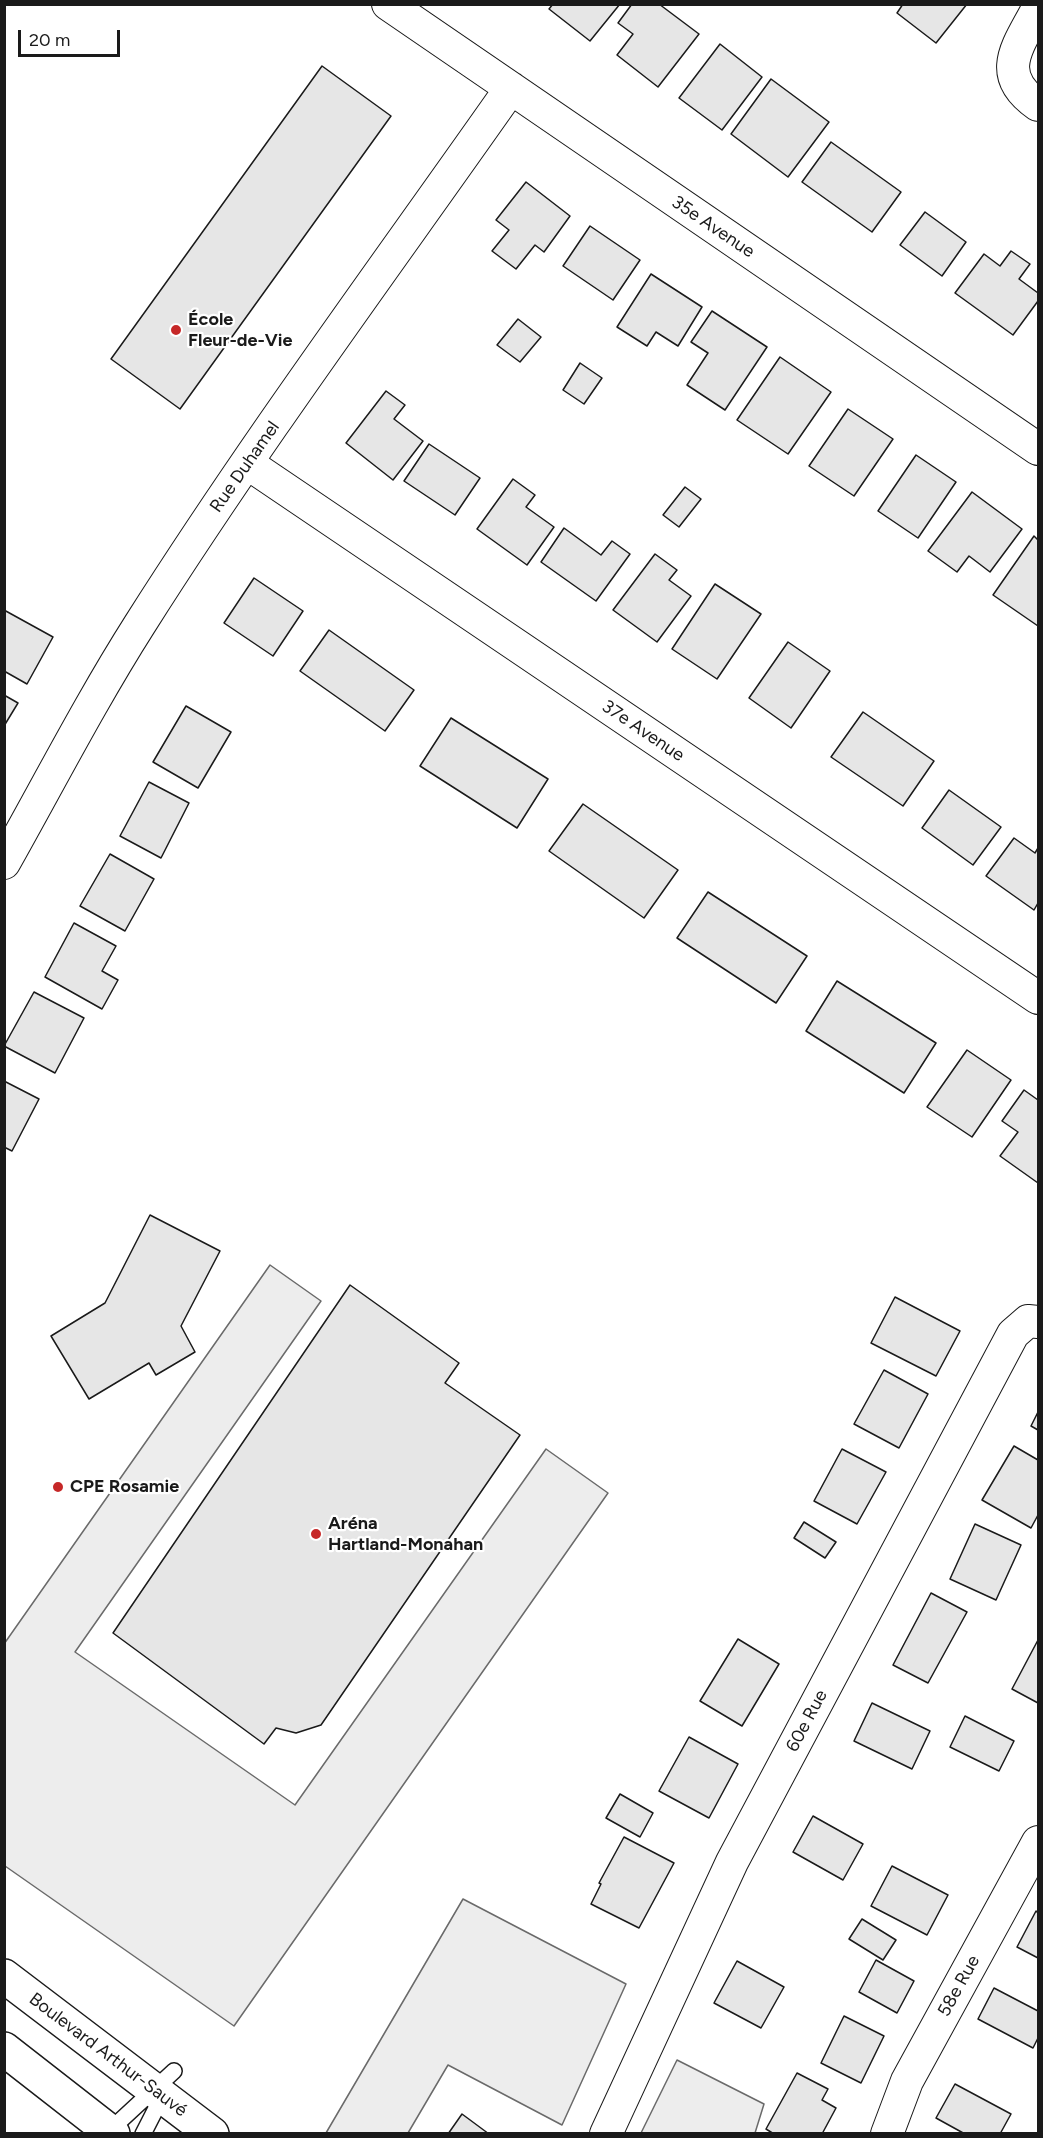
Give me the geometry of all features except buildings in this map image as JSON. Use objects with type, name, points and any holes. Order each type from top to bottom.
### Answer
[{"type":"main road","name":"Boulevard Arthur-Sauvé","points":[[4,1976],[212,2133]]},
{"type":"main road","points":[[4,2049],[109,2132]]},
{"type":"street","name":"35e Avenue","points":[[388,4],[1038,449]]},
{"type":"street","points":[[1038,8],[1016,51],[1012,71],[1017,85],[1038,105]]},
{"type":"street","name":"Rue Duhamel","points":[[4,863],[140,624],[247,463],[511,88]]},
{"type":"street","name":"37e Avenue","points":[[247,463],[1038,998]]},
{"type":"street","name":"60e Rue","points":[[606,2133],[732,1862],[1013,1334],[1033,1321]]},
{"type":"street","name":"58e Rue","points":[[887,2133],[907,2081],[1038,1842]]},
{"type":"lane","points":[[109,2132],[158,2093]]},
{"type":"lane","points":[[143,2133],[158,2093]]},
{"type":"shaded area","points":[[270,1265],[321,1301],[75,1652],[295,1805],[546,1449],[608,1493],[234,2026],[5,1866],[4,1644]]},
{"type":"shaded area","points":[[463,1899],[626,1984],[562,2125],[448,2065],[408,2133],[326,2133]]},
{"type":"shaded area","points":[[677,2060],[764,2104],[755,2133],[641,2133]]},
{"type":"place","name":"École Fleur-de-Vie","points":[[176,330]]},
{"type":"place","name":"CPE Rosamie","points":[[58,1487]]},
{"type":"place","name":"Aréna Hartland-Monahan","points":[[316,1534]]}]
